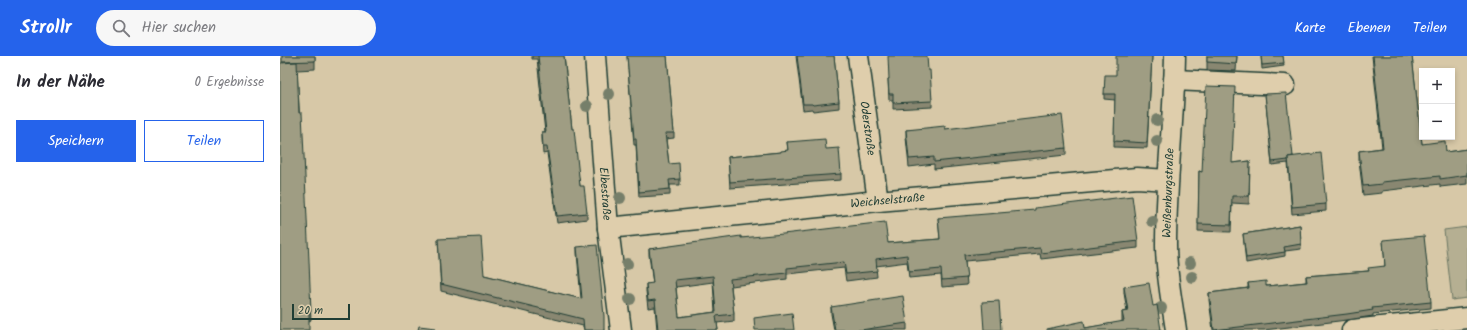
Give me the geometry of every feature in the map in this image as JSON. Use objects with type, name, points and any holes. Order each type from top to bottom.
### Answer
[{"type":"street","name":"Elbestraße","points":[[596,56],[608,228],[621,330]]},
{"type":"street","name":"Oderstraße","points":[[858,56],[878,201]]},
{"type":"street","name":"Weißenburgstraße","points":[[1175,56],[1166,247],[1168,279],[1176,330]]},
{"type":"street","points":[[1174,80],[1286,85]]},
{"type":"street","name":"Weichselstraße","points":[[608,228],[878,201],[1138,178],[1168,180]]},
{"type":"street","points":[[1362,329],[1409,327],[1467,318]]},
{"type":"shaded area","points":[[1467,227],[1467,298],[1452,300],[1444,230]]},
{"type":"building","points":[[282,56],[315,56],[315,61],[282,62]]},
{"type":"building","points":[[538,56],[564,56],[580,186],[584,186],[587,213],[557,216],[547,147],[543,147],[542,132],[546,132]]},
{"type":"building","points":[[627,56],[667,56],[674,133],[665,133],[669,164],[679,163],[680,179],[669,180],[670,189],[639,192],[636,139],[634,139]]},
{"type":"building","points":[[797,56],[834,56],[839,102],[813,105],[803,104]]},
{"type":"building","points":[[888,56],[927,56],[928,70],[930,70],[932,101],[893,103],[893,94],[889,94]]},
{"type":"building","points":[[1116,56],[1152,56],[1147,143],[1114,141],[1115,94],[1104,94],[1105,75],[1116,75]]},
{"type":"building","points":[[1207,56],[1237,56],[1236,64],[1207,62]]},
{"type":"building","points":[[1261,56],[1283,56],[1284,63],[1262,65]]},
{"type":"building","points":[[1373,56],[1412,56],[1419,118],[1419,140],[1422,140],[1422,144],[1445,141],[1446,152],[1467,149],[1467,175],[1440,179],[1440,176],[1382,182],[1382,184],[1363,186],[1359,151],[1383,148]]},
{"type":"building","points":[[297,62],[299,113],[302,113],[311,312],[309,312],[309,330],[280,330],[280,63]]},
{"type":"building","points":[[1206,86],[1235,87],[1232,163],[1250,161],[1249,196],[1232,196],[1231,225],[1198,224],[1199,171],[1202,172]]},
{"type":"building","points":[[1286,93],[1293,156],[1288,157],[1288,160],[1272,162],[1265,94]]},
{"type":"building","points":[[1062,115],[1066,148],[934,162],[934,157],[909,159],[906,130],[945,126],[945,129]]},
{"type":"building","points":[[825,139],[826,149],[839,148],[841,174],[730,182],[728,157],[781,152],[788,150],[787,142]]},
{"type":"building","points":[[1321,153],[1326,204],[1292,207],[1288,157]]},
{"type":"building","points":[[1132,196],[1138,241],[1041,253],[1040,248],[964,255],[967,278],[942,280],[941,269],[909,272],[907,255],[876,259],[877,271],[846,274],[844,262],[787,268],[787,273],[730,279],[734,314],[716,316],[718,330],[658,330],[655,300],[648,301],[646,284],[653,283],[649,249],[741,236],[741,238],[783,234],[885,222],[888,243],[940,239],[938,218],[1035,210],[1035,208]],"holes":[[[713,276],[716,312],[679,317],[675,280]]]},
{"type":"building","points":[[1300,225],[1301,244],[1284,247],[1285,252],[1246,258],[1243,234]]},
{"type":"building","points":[[1424,236],[1431,302],[1372,308],[1373,310],[1347,314],[1214,330],[1209,293],[1249,288],[1248,283],[1266,281],[1266,286],[1268,286],[1307,282],[1306,276],[1369,271],[1368,268],[1385,266],[1383,240]]},
{"type":"building","points":[[481,237],[484,275],[582,299],[577,247],[597,245],[604,330],[584,330],[583,319],[441,284],[438,239]]},
{"type":"building","points":[[1149,283],[1153,306],[1157,305],[1161,330],[1047,330],[1084,321],[1085,328],[1124,321],[1122,312],[1128,311],[1124,287]]},
{"type":"building","points":[[903,296],[907,323],[861,330],[835,330],[831,307]]},
{"type":"building","points":[[999,301],[1001,330],[984,330],[982,302]]},
{"type":"building","points":[[792,313],[794,330],[755,330],[754,318]]},
{"type":"building","points":[[419,326],[436,328],[435,330],[418,330]]}]
